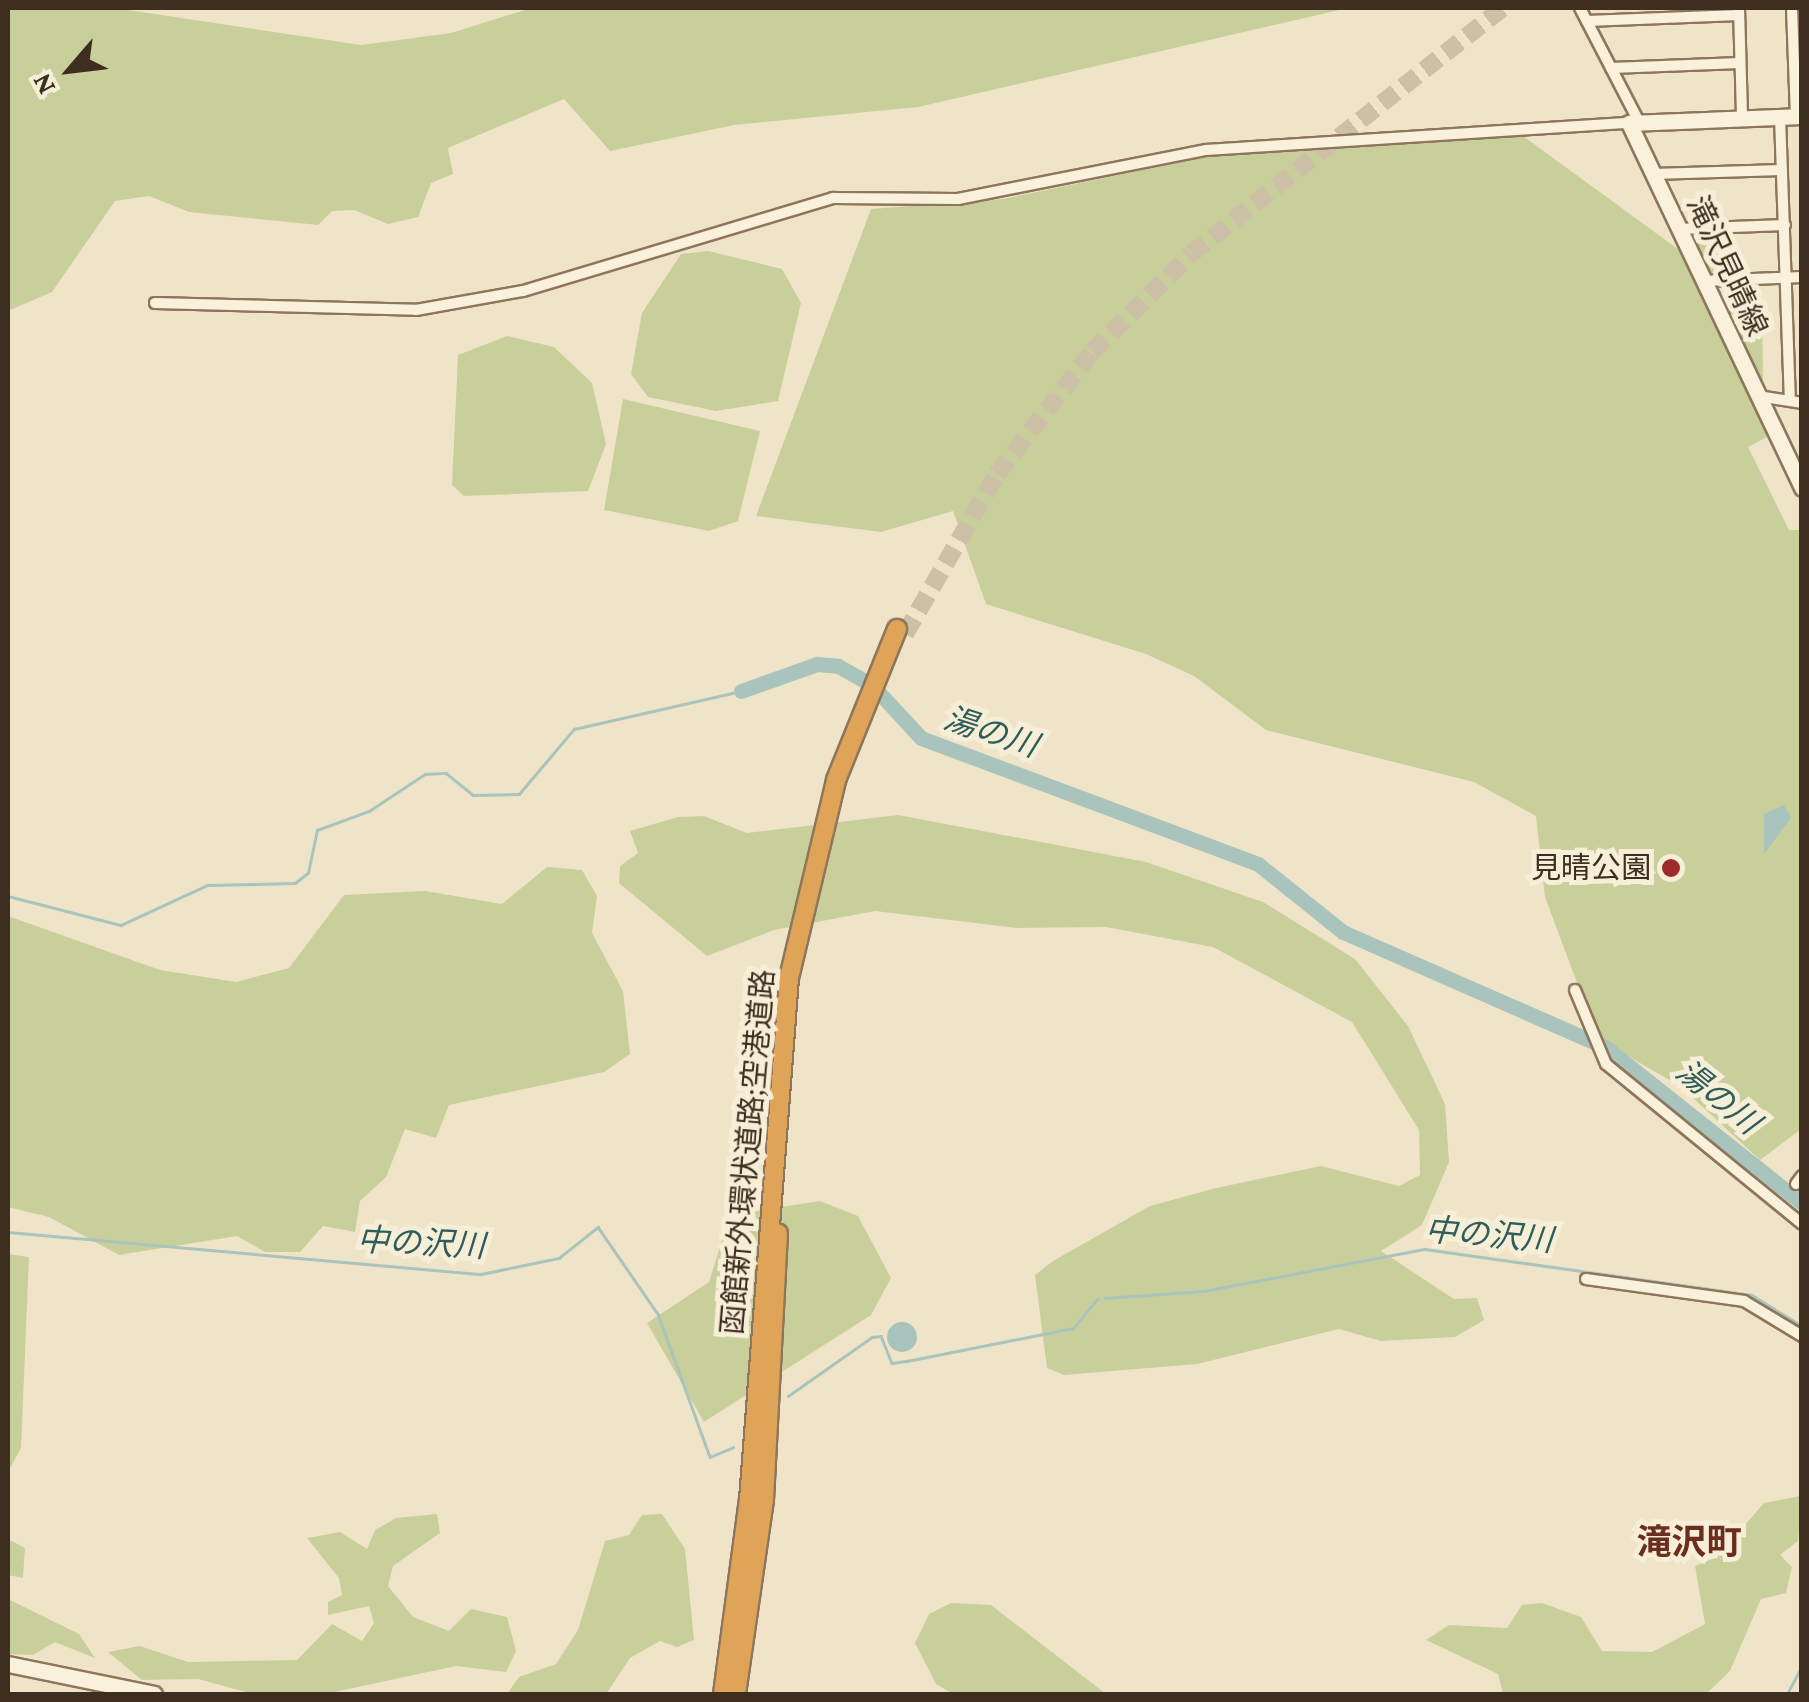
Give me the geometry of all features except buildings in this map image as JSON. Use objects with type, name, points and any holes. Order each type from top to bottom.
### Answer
[{"type":"highway","name":"函館新外環状道路;空港道路","points":[[723,1694],[748,1500],[789,978],[815,852],[866,710],[901,631]]},
{"type":"highway","name":"函館新外環状道路;空港道路","points":[[736,1694],[764,1500],[797,980],[822,854],[866,710]]},
{"type":"street","points":[[1580,8],[1634,122]]},
{"type":"street","points":[[1758,396],[1796,402],[1782,170],[1792,116],[1792,8]]},
{"type":"street","points":[[1587,21],[1739,11],[1742,118]]},
{"type":"street","points":[[1611,68],[1740,64]]},
{"type":"street","points":[[155,303],[416,310],[553,283],[833,198],[958,199],[1206,150],[1634,122],[1792,116]]},
{"type":"street","name":"滝沢見晴線","points":[[1634,122],[1653,174],[1802,488]]},
{"type":"street","points":[[1653,174],[1782,170]]},
{"type":"street","points":[[1679,229],[1785,225]]},
{"type":"street","points":[[1703,282],[1802,277]]},
{"type":"street","points":[[1576,990],[1600,1056],[1802,1224]]},
{"type":"street","points":[[1586,1280],[1744,1301],[1802,1336]]},
{"type":"street","points":[[8,1664],[154,1694]]},
{"type":"green space","points":[[8,8],[115,8],[361,45],[451,33],[531,8],[1348,8],[918,107],[734,125],[610,151],[564,99],[448,148],[453,174],[431,183],[418,217],[388,224],[354,210],[332,211],[318,225],[189,212],[149,196],[115,201],[52,292],[8,311]]},
{"type":"green space","points":[[1519,133],[1682,252],[1771,435],[1748,447],[1789,530],[1801,530],[1801,1129],[1760,1160],[1680,1086],[1598,1039],[1545,897],[1536,816],[1474,782],[1266,730],[1194,676],[1146,654],[986,604],[953,511],[881,532],[756,516],[871,209],[1003,199],[1210,156]]},
{"type":"green space","points":[[1716,233],[1719,275],[1712,276],[1690,234]]},
{"type":"green space","points":[[708,251],[782,269],[801,303],[778,401],[716,411],[648,397],[631,374],[642,313],[681,254]]},
{"type":"green space","points":[[1762,302],[1763,381],[1760,382],[1723,304]]},
{"type":"green space","points":[[507,336],[554,347],[592,383],[606,444],[588,491],[464,496],[452,485],[458,355]]},
{"type":"green space","points":[[623,399],[760,431],[738,521],[709,531],[604,510]]},
{"type":"green space","points":[[898,815],[1146,862],[1263,902],[1355,959],[1408,1026],[1445,1104],[1449,1162],[1422,1225],[1381,1251],[1454,1299],[1477,1298],[1484,1320],[1455,1337],[1381,1341],[1339,1329],[1197,1364],[1064,1375],[1047,1368],[1035,1275],[1053,1261],[1150,1206],[1216,1188],[1321,1166],[1399,1186],[1420,1175],[1419,1130],[1352,1022],[1213,947],[1106,927],[1017,928],[875,911],[774,930],[707,956],[619,883],[620,866],[638,853],[630,831],[678,817],[704,816],[747,833]]},
{"type":"green space","points":[[547,867],[582,870],[597,896],[592,933],[623,991],[630,1054],[604,1072],[449,1105],[436,1138],[405,1129],[386,1177],[360,1201],[355,1232],[323,1226],[300,1252],[265,1252],[237,1236],[119,1255],[49,1217],[8,1207],[8,916],[160,970],[236,982],[289,968],[344,895],[425,891],[502,904]]},
{"type":"green space","points":[[820,1201],[858,1216],[891,1278],[871,1315],[704,1422],[647,1323],[709,1282],[730,1215]]},
{"type":"green space","points":[[8,1254],[29,1257],[21,1448],[8,1472]]},
{"type":"green space","points":[[1801,1496],[1798,1541],[1780,1555],[1792,1567],[1786,1593],[1761,1599],[1730,1671],[1706,1694],[1503,1694],[1498,1674],[1426,1640],[1449,1625],[1507,1628],[1522,1605],[1542,1603],[1581,1617],[1602,1651],[1652,1652],[1705,1624],[1695,1566],[1717,1557],[1764,1503]]},
{"type":"green space","points":[[437,1514],[440,1533],[393,1566],[388,1586],[413,1617],[449,1631],[471,1609],[507,1617],[516,1651],[506,1672],[456,1666],[325,1694],[253,1694],[198,1679],[142,1680],[108,1652],[140,1646],[188,1662],[297,1660],[332,1624],[362,1641],[374,1623],[369,1606],[328,1615],[328,1602],[342,1595],[339,1578],[307,1538],[340,1532],[367,1549],[375,1530],[396,1518]]},
{"type":"green space","points":[[662,1514],[685,1549],[694,1640],[677,1647],[660,1641],[630,1658],[606,1694],[507,1694],[519,1677],[556,1664],[578,1630],[605,1541],[629,1535],[642,1515]]},
{"type":"green space","points":[[8,1539],[25,1548],[23,1578],[8,1575]]},
{"type":"green space","points":[[8,1599],[79,1634],[95,1658],[55,1642],[33,1655],[8,1654]]},
{"type":"green space","points":[[951,1603],[991,1605],[1106,1694],[953,1694],[936,1684],[915,1643],[929,1614]]},
{"type":"water","points":[[1784,805],[1791,818],[1764,854],[1764,814]]},
{"type":"water","points":[[902,1322],[913,1326],[917,1337],[913,1348],[902,1352],[891,1348],[887,1337],[891,1326]]},
{"type":"waterway","name":"湯の川","points":[[741,691],[817,664],[838,666],[872,685],[921,738],[1258,864],[1343,932],[1605,1047],[1802,1203]]},
{"type":"waterway","name":"湯の川","points":[[8,896],[121,925],[207,885],[295,883],[308,873],[317,830],[369,811],[425,774],[446,773],[473,795],[519,794],[574,729],[741,691]]},
{"type":"waterway","name":"中の沢川","points":[[8,1232],[481,1274],[559,1258],[598,1227],[658,1314],[710,1457],[733,1447]]},
{"type":"waterway","name":"中の沢川","points":[[1105,1298],[1204,1291],[1425,1249],[1752,1295],[1802,1326]]},
{"type":"waterway","name":"中の沢川","points":[[788,1396],[872,1337],[881,1336],[892,1363],[907,1361],[1073,1328],[1097,1299]]},
{"type":"waterway","points":[[1787,1694],[1802,1666]]},
{"type":"tunnel","points":[[905,634],[997,474],[1092,352],[1191,254],[1503,8]]},
{"type":"place","name":"見晴公園","points":[[1671,868]]},
{"type":"district","name":"滝沢町","points":[[1689,1543]]}]
